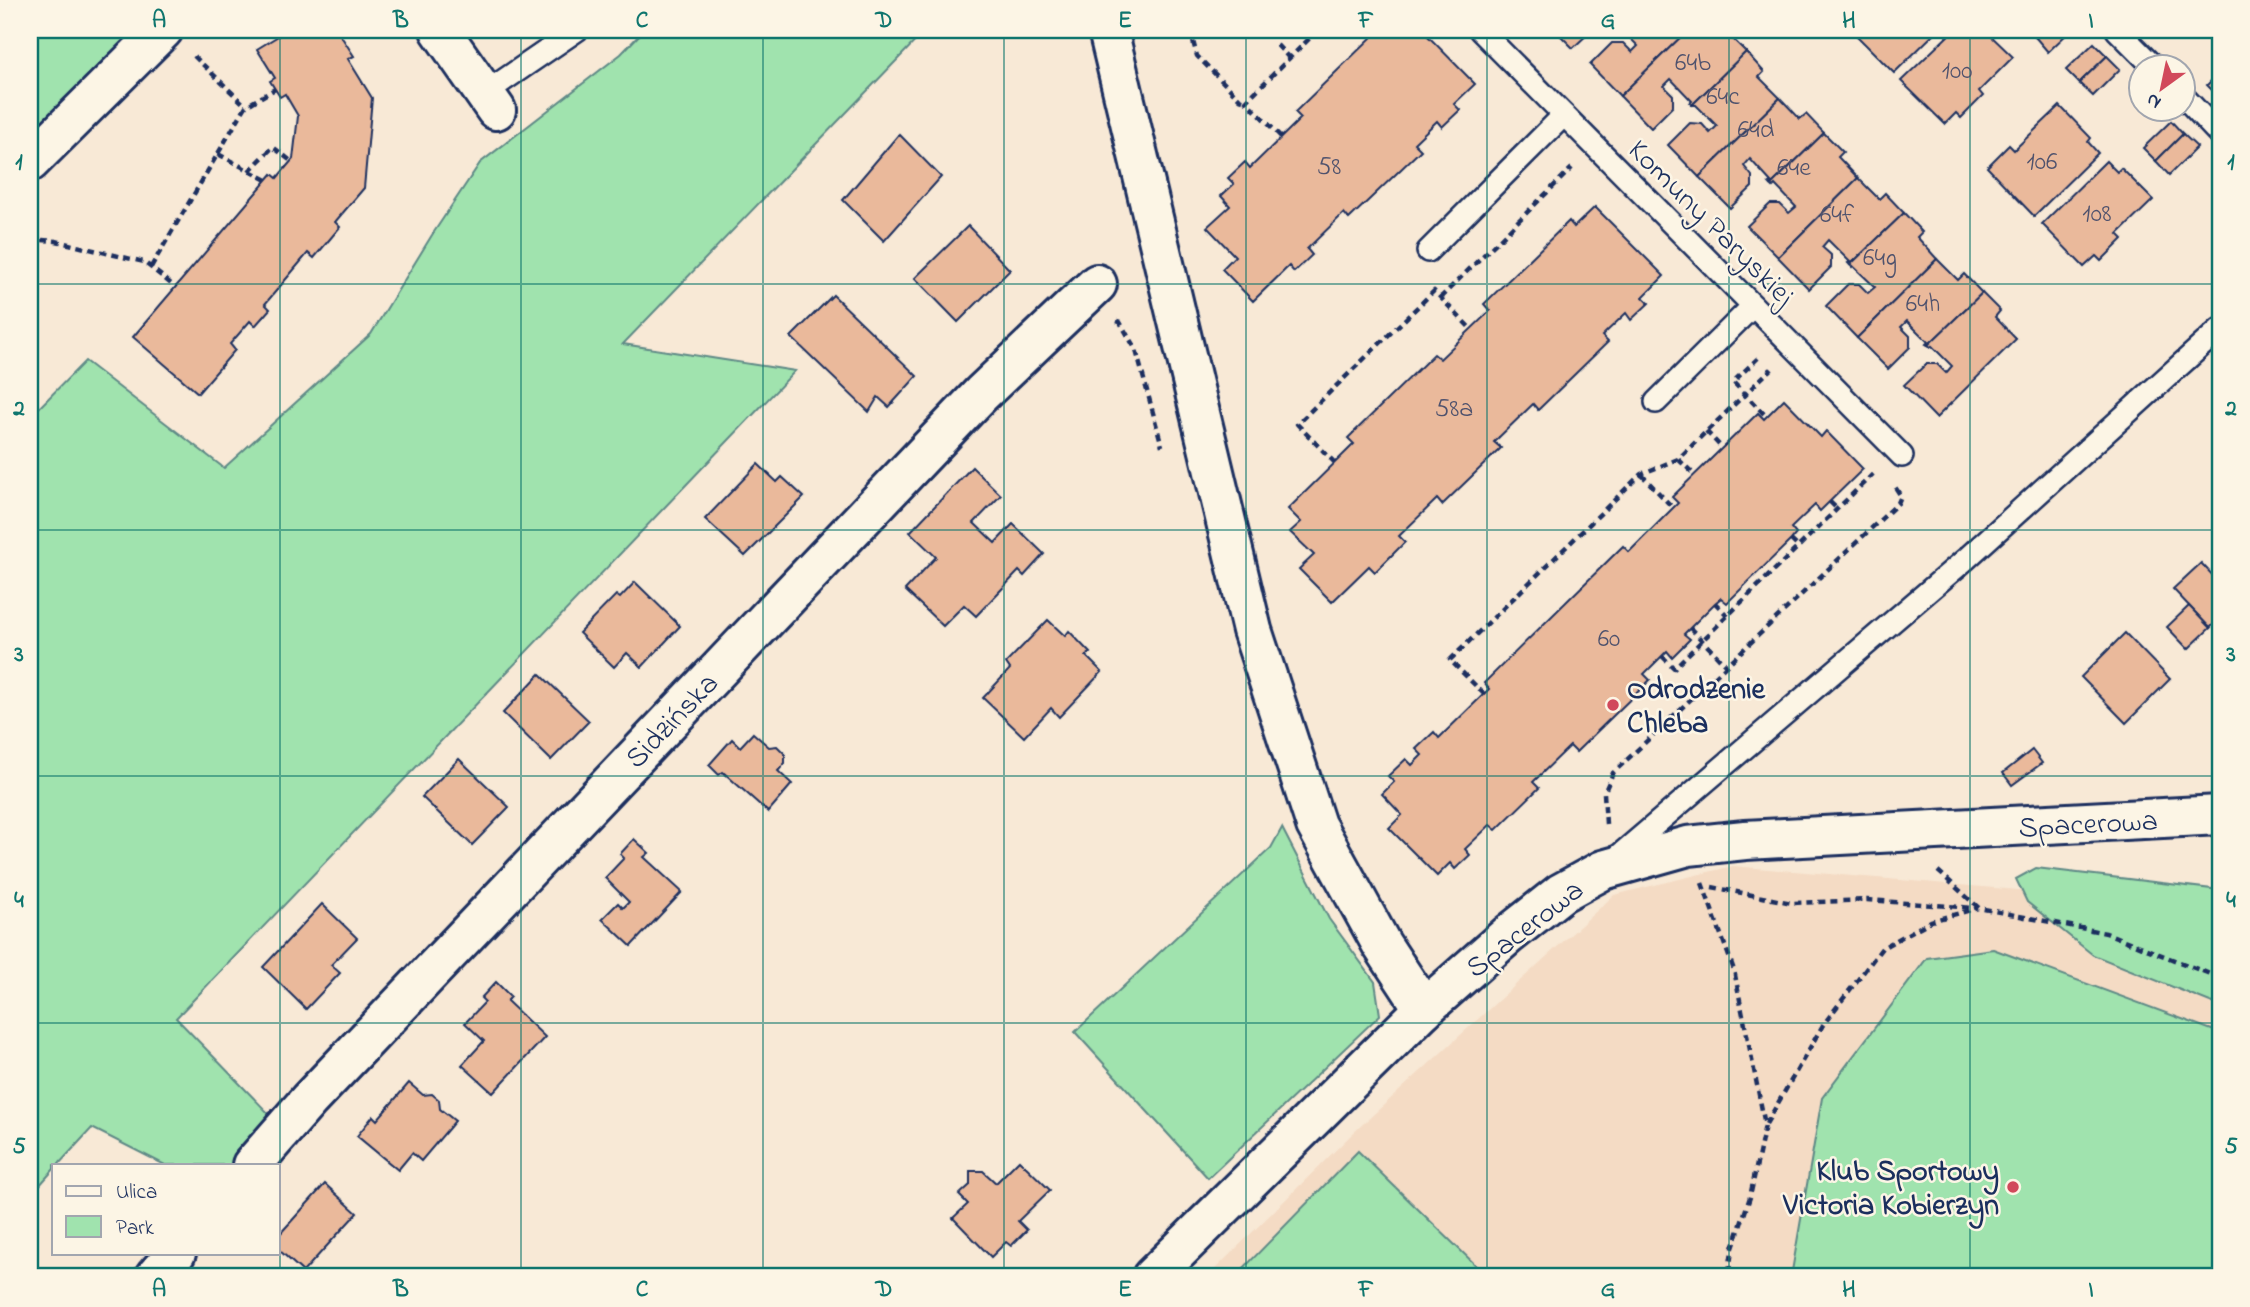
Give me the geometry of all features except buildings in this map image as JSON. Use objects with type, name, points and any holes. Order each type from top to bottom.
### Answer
[{"type":"street","points":[[440,30],[491,102]]},
{"type":"street","points":[[1108,30],[1256,643],[1316,825],[1382,945],[1424,1009]]},
{"type":"street","points":[[30,162],[177,41]]},
{"type":"street","name":"Sidzińska","points":[[253,1164],[328,1080],[982,393],[1103,301]]},
{"type":"street","name":"Spacerowa","points":[[1153,1277],[1424,1009],[1508,935],[1561,893],[1603,870],[1688,846],[1745,840],[2220,815]]},
{"type":"street","points":[[155,1277],[175,1254]]},
{"type":"lane","points":[[491,102],[577,30]]},
{"type":"lane","name":"Komuny Paryskiej","points":[[1480,30],[1902,456]]},
{"type":"lane","points":[[2117,30],[2139,52]]},
{"type":"lane","points":[[2198,112],[2220,135]]},
{"type":"lane","points":[[1428,251],[1564,115]]},
{"type":"lane","points":[[1656,402],[1753,306]]},
{"type":"lane","points":[[1603,870],[1966,559],[2220,329]]},
{"type":"path","points":[[1191,30],[1197,56],[1281,137]]},
{"type":"path","points":[[1246,101],[1318,30]]},
{"type":"path","points":[[177,41],[246,106]]},
{"type":"path","points":[[1278,45],[1289,58]]},
{"type":"path","points":[[151,267],[246,106],[275,89]]},
{"type":"path","points":[[248,171],[274,146],[292,161]]},
{"type":"path","points":[[218,154],[267,180]]},
{"type":"path","points":[[1440,298],[1577,163]]},
{"type":"path","points":[[30,239],[56,241],[144,262],[175,287]]},
{"type":"path","points":[[1335,463],[1297,424],[1434,291],[1471,329]]},
{"type":"path","points":[[1103,301],[1120,322],[1136,350],[1165,455]]},
{"type":"path","points":[[1758,358],[1733,382],[1767,416]]},
{"type":"path","points":[[1484,694],[1450,660],[1641,474],[1678,459],[1770,370],[1778,379]]},
{"type":"path","points":[[1706,431],[1722,448]]},
{"type":"path","points":[[1678,459],[1695,475]]},
{"type":"path","points":[[1662,656],[1674,668],[1703,641],[1874,472],[1866,463]]},
{"type":"path","points":[[1641,474],[1673,508]]},
{"type":"path","points":[[1603,870],[1606,826],[1604,793],[1613,773],[1898,503],[1901,496],[1897,488],[1885,483]]},
{"type":"path","points":[[1829,502],[1837,509]]},
{"type":"path","points":[[1791,540],[1798,547]]},
{"type":"path","points":[[1715,603],[1728,616]]},
{"type":"path","points":[[1690,628],[1726,665]]},
{"type":"path","points":[[1901,831],[1920,855],[1979,908]]},
{"type":"path","points":[[1688,846],[1734,970],[1765,1125]]},
{"type":"path","points":[[1703,885],[1792,903],[1867,900],[1979,908],[2106,933],[2220,978]]},
{"type":"path","points":[[1728,1277],[1732,1251],[1750,1197],[1765,1125],[1823,1025],[1882,948],[1931,921],[1979,908]]},
{"type":"shaded area","points":[[1733,866],[2220,907],[2220,1277],[1207,1277],[1352,1134],[1614,895]]},
{"type":"green space","points":[[30,30],[140,30],[30,135]]},
{"type":"green space","points":[[644,30],[926,30],[623,344],[795,371],[176,1018],[273,1118],[233,1164],[163,1164],[92,1128],[59,1164],[52,1164],[52,1171],[30,1196],[30,417],[85,361],[224,468],[371,334],[480,163],[621,54]]},
{"type":"green space","points":[[1282,828],[1329,919],[1375,982],[1380,1015],[1208,1178],[1075,1032],[1271,848]]},
{"type":"green space","points":[[2036,868],[2220,890],[2220,1006],[2093,955],[2027,902],[2016,879]]},
{"type":"green space","name":"Klub Sportowy Victoria Kobierzyn","points":[[1993,949],[2220,1033],[2220,1277],[1791,1277],[1822,1098],[1927,958]]},
{"type":"green space","points":[[1358,1151],[1488,1277],[1235,1277]]},
{"type":"place","name":"Odrodzenie Chleba","points":[[1613,705]]},
{"type":"place","name":"Klub Sportowy Victoria Kobierzyn","points":[[2013,1187]]}]
